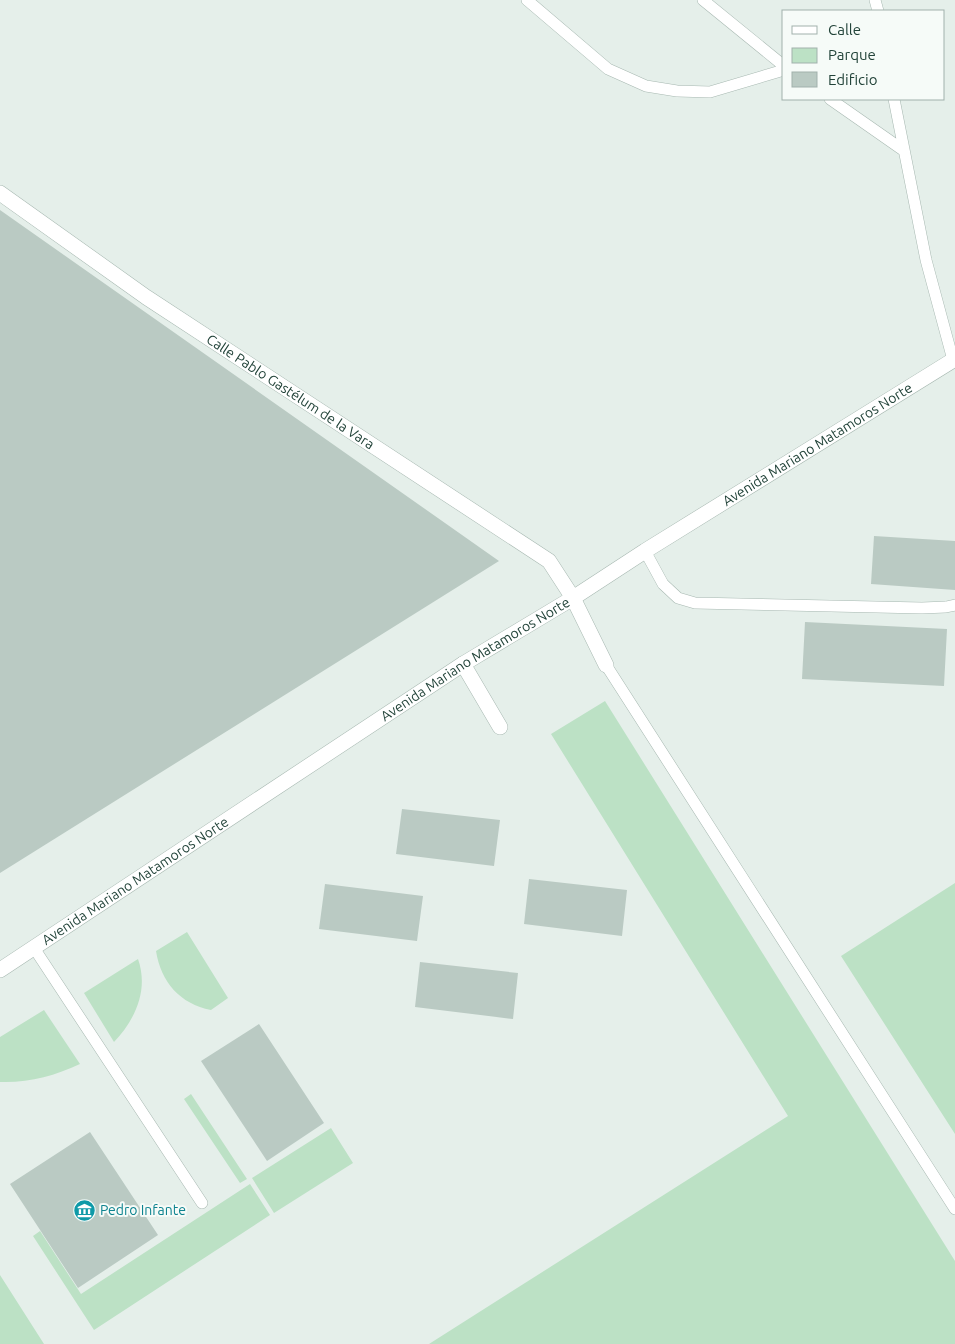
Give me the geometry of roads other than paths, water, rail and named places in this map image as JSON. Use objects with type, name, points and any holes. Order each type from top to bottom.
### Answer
[{"type":"street","name":"Calle Pablo Gastélum de la Vara","points":[[0,193],[146,297],[549,561],[573,598],[606,664]]},
{"type":"street","name":"Avenida Mariano Matamoros Norte","points":[[0,970],[463,664],[573,598],[645,551],[954,360]]},
{"type":"street","points":[[463,664],[500,727]]},
{"type":"lane","points":[[527,0],[608,69],[646,86],[677,91],[710,92],[782,71]]},
{"type":"lane","points":[[703,0],[782,64]]},
{"type":"lane","points":[[831,100],[903,150]]},
{"type":"lane","points":[[894,100],[926,260],[954,360]]},
{"type":"lane","points":[[645,551],[663,584],[678,598],[695,603],[922,608],[955,605]]},
{"type":"lane","points":[[606,664],[955,1209]]},
{"type":"lane","points":[[34,948],[202,1203]]},
{"type":"place","name":"Pedro Infante","points":[[84,1210]]}]
